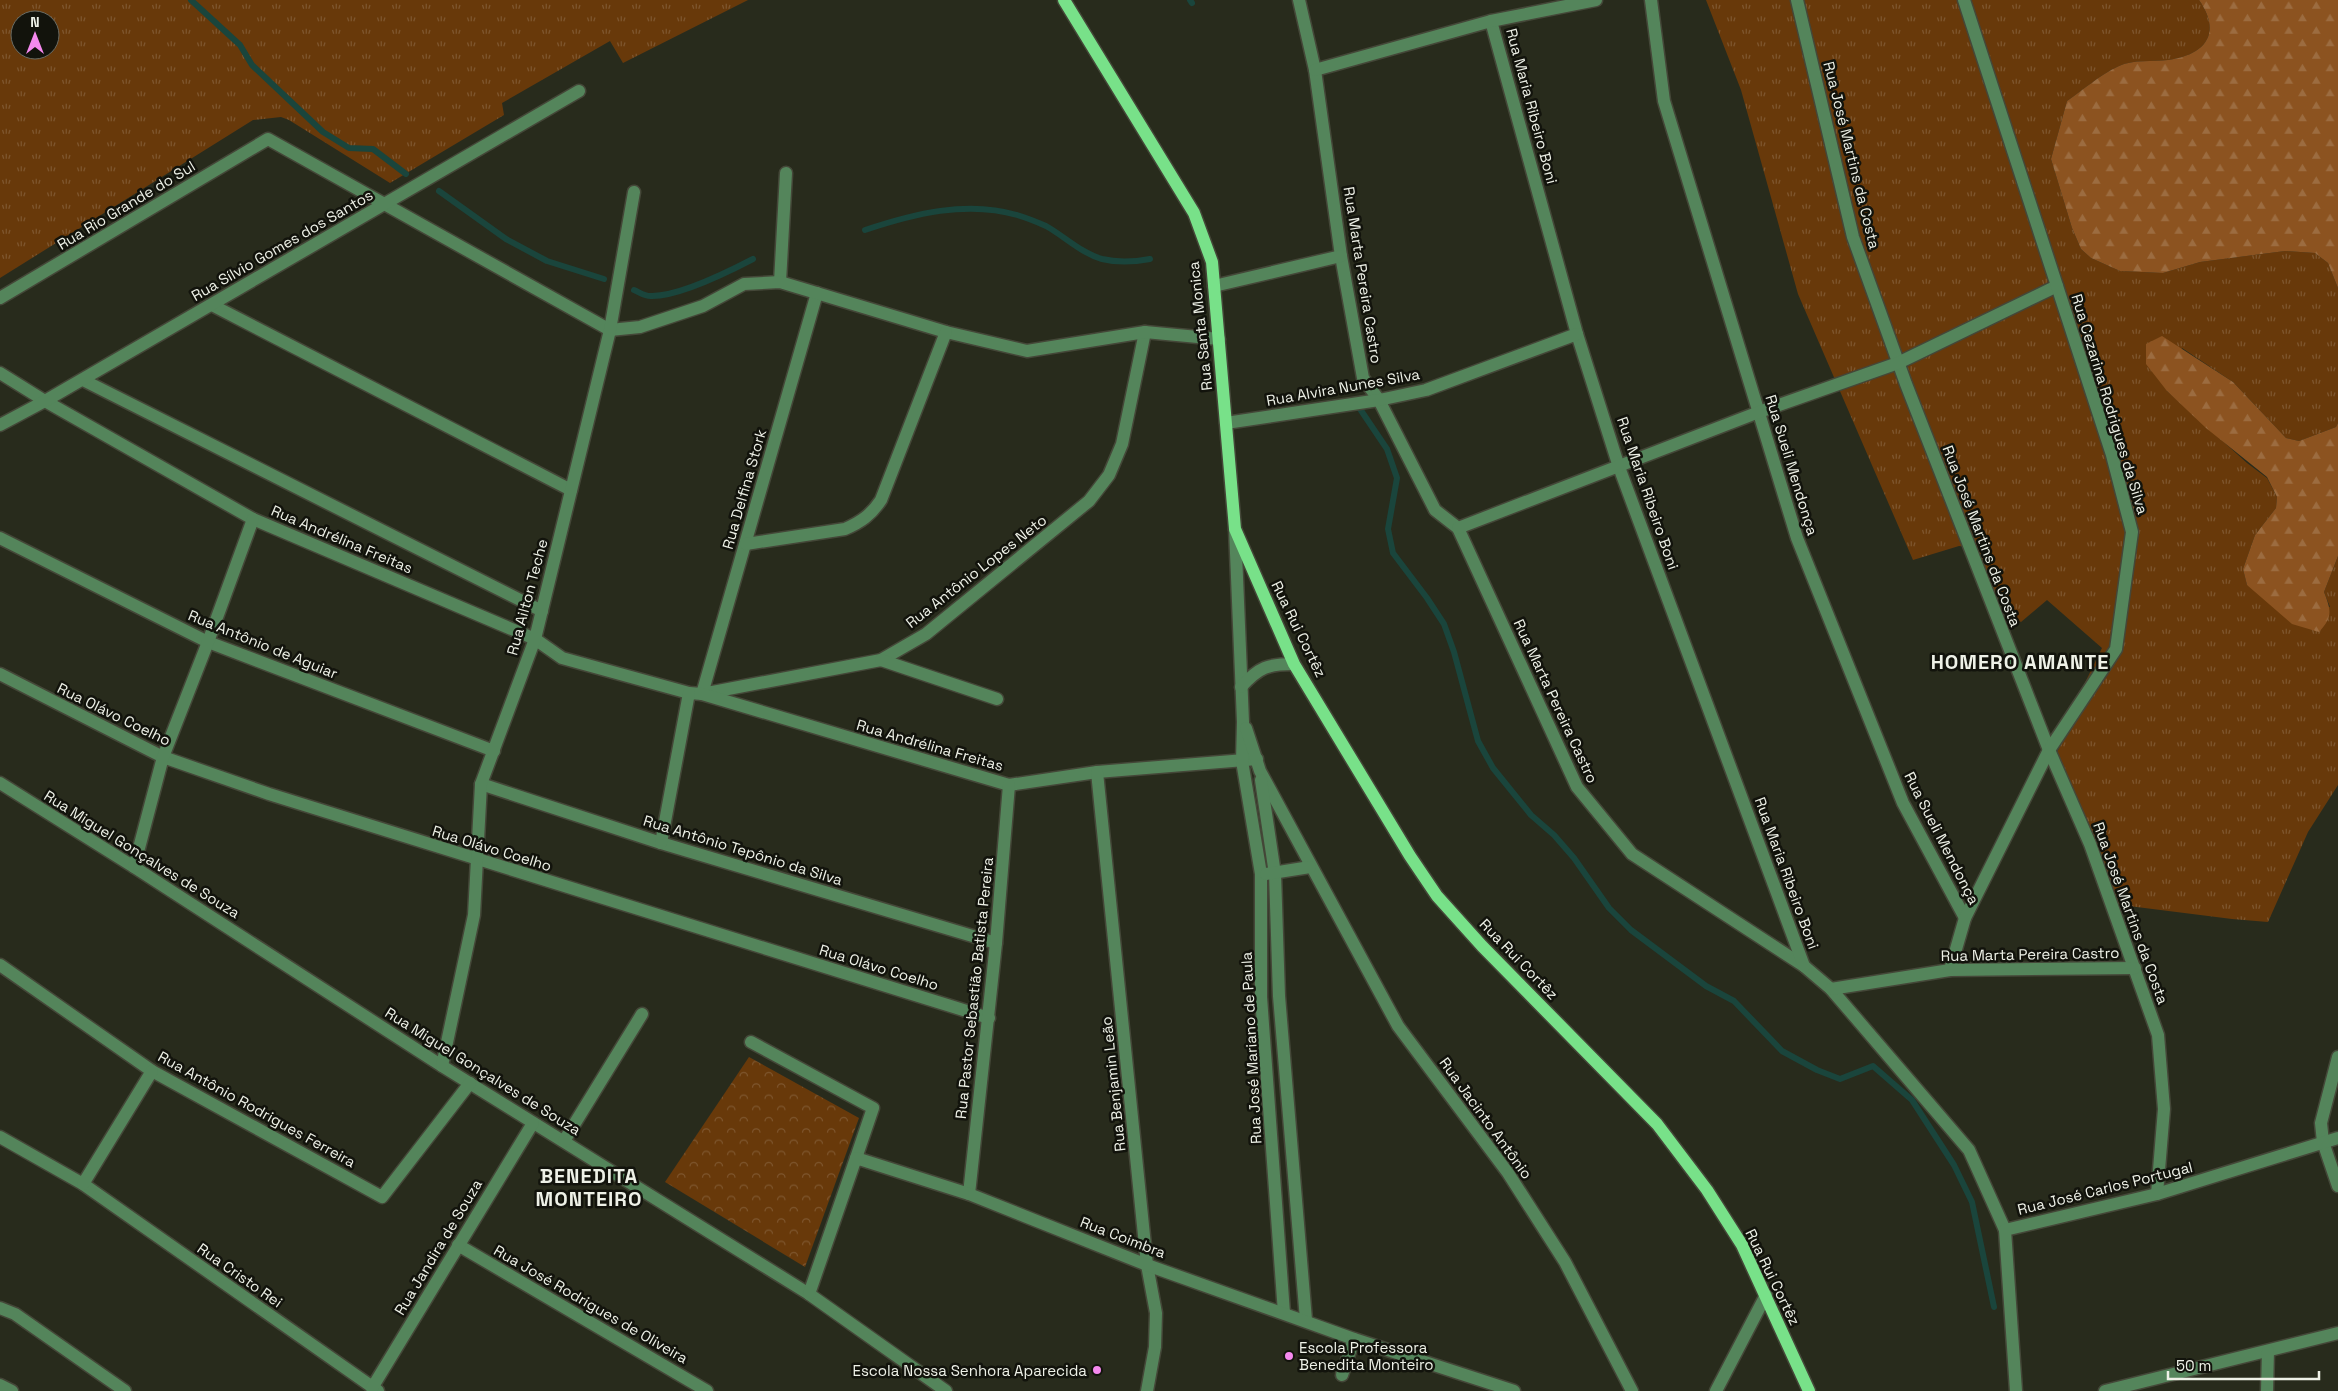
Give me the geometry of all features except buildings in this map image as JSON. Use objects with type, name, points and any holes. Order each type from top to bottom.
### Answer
[{"type":"main road","name":"Rua Santa Monica","points":[[1064,0],[1194,214],[1212,262],[1235,528]]},
{"type":"main road","name":"Rua Rui Cortêz","points":[[1235,528],[1294,664],[1410,856],[1438,896],[1482,946],[1657,1124],[1707,1190],[1742,1245],[1809,1391]]},
{"type":"street","name":"Rua Marta Pereira Castro","points":[[1299,0],[1315,70],[1341,256],[1363,378],[1379,400],[1435,510],[1458,528],[1576,787],[1632,854],[1804,966],[1831,989],[1950,970],[2135,968]]},
{"type":"street","points":[[1315,70],[1491,20],[1596,0]]},
{"type":"street","name":"Rua Sueli Mendonça","points":[[1651,0],[1664,101],[1797,538],[1903,803],[1965,918]]},
{"type":"street","name":"Rua José Martins da Costa","points":[[1797,0],[1853,237],[1898,363],[2049,750],[2090,844],[2158,1035],[2164,1109],[2157,1194]]},
{"type":"street","name":"Rua Cezarina Rodrigues da Silva","points":[[1950,970],[1965,918],[2049,750],[2116,649],[2132,532],[2112,455],[1964,0]]},
{"type":"street","name":"Rua Maria Ribeiro Boni","points":[[1491,20],[1577,334],[1620,467],[1804,966]]},
{"type":"street","name":"Rua Sílvio Gomes dos Santos","points":[[0,425],[83,380],[579,91]]},
{"type":"street","name":"Rua Rio Grande do Sul","points":[[0,298],[268,139],[384,204]]},
{"type":"street","points":[[780,282],[786,173]]},
{"type":"street","name":"Rua Ailton Teche","points":[[442,1066],[474,915],[481,784],[535,639],[610,330],[634,192]]},
{"type":"street","points":[[384,204],[610,330],[640,326],[703,306],[744,284],[780,282],[946,332],[1027,351],[1145,332],[1219,339]]},
{"type":"street","points":[[1214,286],[1341,256]]},
{"type":"street","points":[[1458,528],[1620,467],[1758,412],[1898,363],[2057,286]]},
{"type":"street","name":"Rua Delfina Stork","points":[[702,694],[817,293]]},
{"type":"street","points":[[212,305],[571,490]]},
{"type":"street","points":[[746,544],[845,528],[860,523],[872,513],[881,500],[946,332]]},
{"type":"street","name":"Rua Antônio Lopes Neto","points":[[702,694],[881,660],[926,634],[1089,501],[1109,474],[1122,444],[1127,411],[1145,332]]},
{"type":"street","name":"Rua Alvira Nunes Silva","points":[[1226,423],[1379,400],[1426,390],[1577,334]]},
{"type":"street","name":"Rua Andrélina Freitas","points":[[0,373],[45,401],[253,519],[535,639],[562,658],[689,693],[702,694],[1009,785],[1097,772],[1242,761],[1259,765]]},
{"type":"street","name":"Rua Andrélina Freitas","points":[[83,380],[542,611]]},
{"type":"street","points":[[134,867],[163,757],[253,519]]},
{"type":"street","name":"Rua Santa Monica","points":[[1235,528],[1243,722]]},
{"type":"street","name":"Rua Antônio de Aguiar","points":[[0,538],[208,642],[494,751]]},
{"type":"street","points":[[881,660],[997,699]]},
{"type":"street","points":[[1241,687],[1254,672],[1272,664],[1294,664]]},
{"type":"street","name":"Rua Olávo Coelho","points":[[0,674],[163,757],[269,794],[989,1018]]},
{"type":"street","points":[[661,843],[689,693]]},
{"type":"street","name":"Rua José Mariano de Paula","points":[[1243,722],[1242,761],[1261,874],[1261,997],[1284,1313]]},
{"type":"street","name":"Rua Jacinto Antônio","points":[[1243,722],[1259,765],[1310,867],[1398,1026],[1508,1174],[1565,1262],[1632,1391]]},
{"type":"street","name":"Rua José Mariano de Paula","points":[[1259,765],[1275,874],[1279,996],[1306,1320]]},
{"type":"street","name":"Rua Benjamin Leão","points":[[1097,772],[1147,1265],[1156,1313],[1155,1347],[1147,1391]]},
{"type":"street","name":"Rua Miguel Gonçalves de Souza","points":[[0,783],[134,867],[442,1066],[533,1123],[564,1140],[809,1294],[946,1391]]},
{"type":"street","name":"Rua Antônio Tepônio da Silva","points":[[481,784],[661,843],[996,943]]},
{"type":"street","name":"Rua Pastor Sebastião Batista Pereira","points":[[969,1194],[989,1018],[1009,785]]},
{"type":"street","points":[[1261,874],[1275,874],[1310,867]]},
{"type":"street","name":"Rua Antônio Rodrigues Ferreira","points":[[0,965],[152,1071],[382,1197],[470,1082]]},
{"type":"street","points":[[1831,989],[1969,1150],[2005,1230]]},
{"type":"street","points":[[1261,997],[1279,996]]},
{"type":"street","points":[[564,1140],[642,1014]]},
{"type":"street","points":[[751,1042],[873,1108],[809,1294]]},
{"type":"street","points":[[1265,1048],[1283,1047]]},
{"type":"street","points":[[2338,1056],[2321,1124],[2323,1142],[2338,1186]]},
{"type":"street","points":[[83,1184],[152,1071]]},
{"type":"street","points":[[1270,1116],[1288,1114]]},
{"type":"street","name":"Rua Jandira de Souza","points":[[375,1389],[458,1245],[533,1123]]},
{"type":"street","name":"Rua Cristo Rei","points":[[0,1136],[83,1184],[375,1389]]},
{"type":"street","name":"Rua José Carlos Portugal","points":[[2016,1391],[2005,1230],[2157,1194],[2338,1138]]},
{"type":"street","name":"Rua Coimbra","points":[[856,1158],[969,1194],[1147,1265],[1306,1320],[1354,1339],[1514,1391]]},
{"type":"street","points":[[1275,1184],[1294,1182]]},
{"type":"street","name":"Rua José Rodrigues de Oliveira","points":[[458,1245],[707,1391]]},
{"type":"street","points":[[1716,1391],[1766,1295]]},
{"type":"street","points":[[0,1308],[15,1314],[124,1391]]},
{"type":"street","points":[[2105,1391],[2338,1333]]},
{"type":"street","points":[[1342,1375],[1354,1339]]},
{"type":"street","points":[[2267,1391],[2268,1351]]},
{"type":"street","points":[[0,1385],[12,1391]]},
{"type":"green space","points":[[0,0],[748,0],[623,63],[610,41],[502,103],[504,115],[390,183],[289,120],[281,117],[253,120],[0,278]]},
{"type":"green space","points":[[1706,0],[2199,0],[2206,12],[2209,23],[2209,32],[2201,48],[2181,57],[2168,60],[2131,62],[2119,66],[2067,101],[2051,159],[2072,228],[2081,249],[2091,258],[2120,271],[2163,273],[2200,262],[2285,251],[2315,253],[2328,263],[2338,288],[2338,423],[2336,427],[2299,441],[2286,438],[2233,382],[2182,348],[2167,391],[2247,463],[2267,478],[2277,497],[2276,508],[2255,535],[2243,569],[2247,585],[2330,607],[2324,592],[2338,556],[2338,785],[2308,832],[2268,922],[2113,904],[2057,753],[2076,701],[2102,648],[2047,600],[2021,622],[2007,613],[1970,547],[1959,546],[1913,560],[1798,294],[1741,90]]},
{"type":"green space","points":[[2199,0],[2338,0],[2338,288],[2328,263],[2315,253],[2285,251],[2200,262],[2163,273],[2120,271],[2091,258],[2081,249],[2072,228],[2051,159],[2067,101],[2119,66],[2131,62],[2168,60],[2192,53],[2201,48],[2209,32],[2209,23],[2206,12]]},
{"type":"green space","points":[[2162,336],[2233,382],[2286,438],[2299,441],[2336,427],[2338,423],[2338,556],[2324,592],[2329,609],[2329,617],[2319,632],[2292,624],[2247,585],[2243,569],[2255,535],[2276,508],[2277,497],[2267,477],[2206,428],[2167,391],[2146,364],[2146,344]]},
{"type":"green space","points":[[749,1057],[859,1118],[805,1267],[665,1182]]},
{"type":"waterway","points":[[191,0],[240,45],[252,65],[323,132],[349,148],[373,149],[406,174]]},
{"type":"waterway","points":[[439,191],[506,239],[547,261],[604,279]]},
{"type":"waterway","points":[[865,230],[921,214],[960,209],[979,209],[1021,216],[1046,226],[1080,249],[1102,259],[1126,262],[1150,259]]},
{"type":"waterway","points":[[634,290],[650,296],[676,292],[690,288],[753,259]]},
{"type":"waterway","points":[[1358,406],[1387,449],[1397,478],[1388,529],[1393,553],[1444,624],[1454,652],[1478,741],[1493,768],[1531,815],[1554,835],[1574,858],[1609,908],[1631,930],[1706,986],[1734,1001],[1782,1051],[1817,1070],[1840,1079],[1873,1066],[1912,1100],[1954,1165],[1972,1202],[1994,1307]]},
{"type":"place","name":"Escola Professora Benedita Monteiro","points":[[1289,1356]]},
{"type":"place","name":"Escola Nossa Senhora Aparecida","points":[[1097,1370]]},
{"type":"district","name":"HOMERO AMANTE","points":[[2020,662]]},
{"type":"district","name":"BENEDITA MONTEIRO","points":[[589,1188]]}]
